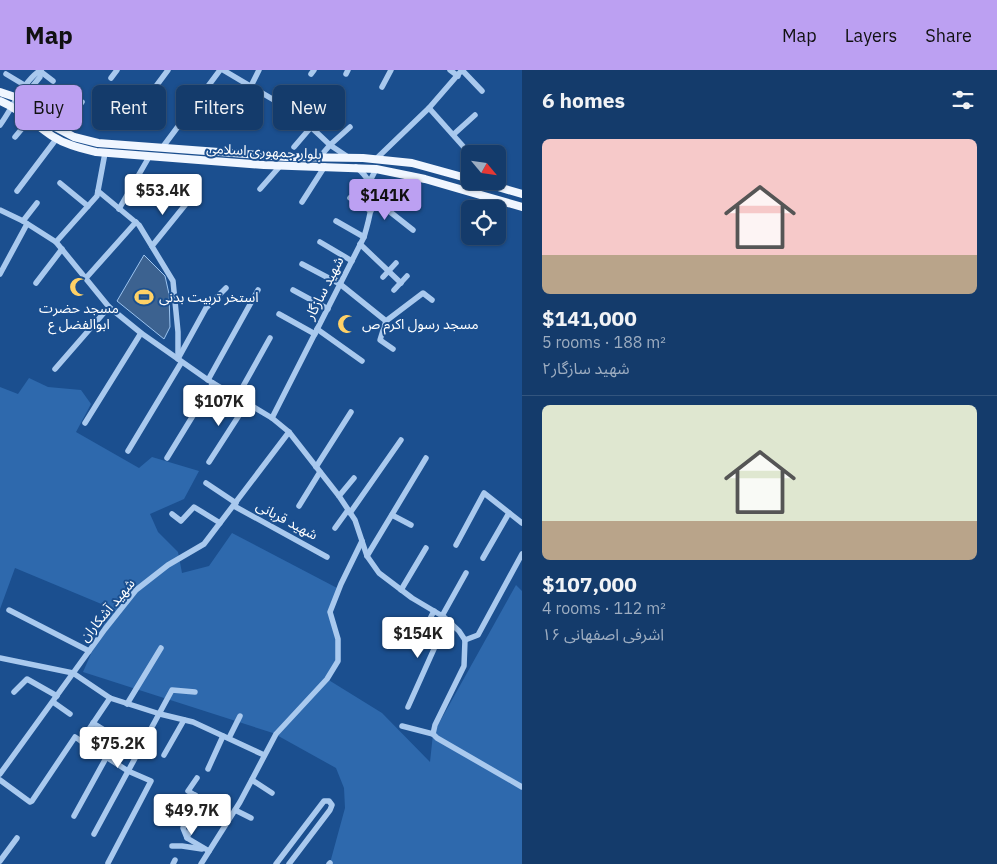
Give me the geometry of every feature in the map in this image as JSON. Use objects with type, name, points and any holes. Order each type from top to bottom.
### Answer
[{"type":"main road","name":"بلوار جمهوری اسلامی","points":[[0,92],[15,97]]},
{"type":"main road","name":"بلوار جمهوری اسلامی","points":[[0,101],[13,106]]},
{"type":"main road","name":"بلوار جمهوری اسلامی","points":[[46,130],[71,146],[105,153],[264,165],[376,169],[425,179],[522,207]]},
{"type":"main road","name":"بلوار جمهوری اسلامی","points":[[62,131],[74,137],[98,143],[265,156],[348,157],[412,163],[461,177]]},
{"type":"main road","points":[[135,156],[136,146]]},
{"type":"main road","points":[[264,165],[265,156]]},
{"type":"main road","points":[[408,176],[413,169],[412,163]]},
{"type":"main road","points":[[425,179],[423,174],[430,168]]},
{"type":"main road","points":[[506,189],[522,194]]},
{"type":"street","points":[[41,70],[53,81]]},
{"type":"street","points":[[27,85],[36,73],[41,70]]},
{"type":"street","points":[[33,85],[40,77],[41,70]]},
{"type":"street","points":[[111,78],[117,70]]},
{"type":"street","points":[[157,85],[168,70]]},
{"type":"street","points":[[162,148],[221,70],[249,85]]},
{"type":"street","points":[[252,85],[259,70]]},
{"type":"street","points":[[382,87],[391,70]]},
{"type":"street","points":[[450,70],[458,76]]},
{"type":"street","points":[[376,159],[429,108],[462,70],[482,91]]},
{"type":"street","points":[[6,74],[24,85]]},
{"type":"street","points":[[0,125],[13,106]]},
{"type":"street","points":[[429,108],[463,145]]},
{"type":"street","points":[[454,134],[475,115]]},
{"type":"street","points":[[318,158],[350,127]]},
{"type":"street","points":[[15,137],[21,130]]},
{"type":"street","points":[[294,148],[310,130]]},
{"type":"street","points":[[316,130],[330,145],[348,157]]},
{"type":"street","points":[[18,191],[57,138]]},
{"type":"street","points":[[56,242],[98,193],[105,153]]},
{"type":"street","points":[[119,209],[149,157]]},
{"type":"street","points":[[260,189],[281,165]]},
{"type":"street","points":[[302,202],[325,166]]},
{"type":"street","points":[[356,167],[369,183],[376,169]]},
{"type":"street","points":[[60,183],[88,206]]},
{"type":"street","name":"شهید سازگار","points":[[272,418],[364,237],[371,211],[369,183]]},
{"type":"street","points":[[98,193],[136,222],[173,281],[180,361]]},
{"type":"street","points":[[370,196],[412,230]]},
{"type":"street","points":[[350,198],[371,211]]},
{"type":"street","points":[[152,246],[190,199]]},
{"type":"street","points":[[0,274],[25,222],[37,203]]},
{"type":"street","points":[[0,210],[25,222],[56,242],[109,307],[141,332],[210,382],[272,418],[289,432],[339,496],[355,520],[367,556],[378,573],[448,620],[459,631],[465,640],[464,666],[434,725],[433,734]]},
{"type":"street","points":[[336,221],[364,237]]},
{"type":"street","points":[[86,278],[136,222]]},
{"type":"street","points":[[320,242],[352,260]]},
{"type":"street","points":[[360,244],[401,282]]},
{"type":"street","points":[[36,283],[62,249]]},
{"type":"street","points":[[383,277],[396,263]]},
{"type":"street","points":[[302,264],[340,284],[386,322]]},
{"type":"street","points":[[394,290],[407,276]]},
{"type":"street","points":[[128,451],[180,361],[206,308],[226,288]]},
{"type":"street","points":[[167,458],[210,382],[258,290]]},
{"type":"street","points":[[293,290],[328,309]]},
{"type":"street","points":[[393,349],[380,340],[386,322],[423,293],[432,300]]},
{"type":"street","points":[[55,369],[109,307]]},
{"type":"street","points":[[279,314],[316,332],[362,361]]},
{"type":"street","points":[[85,423],[141,332]]},
{"type":"street","points":[[237,397],[270,338]]},
{"type":"street","points":[[209,462],[247,403]]},
{"type":"street","points":[[316,467],[351,412]]},
{"type":"street","name":"شهید آشکاران","points":[[0,774],[136,590],[168,565],[204,544],[289,432]]},
{"type":"street","points":[[335,528],[401,440]]},
{"type":"street","points":[[367,556],[426,458]]},
{"type":"street","points":[[299,506],[320,472]]},
{"type":"street","points":[[339,496],[354,478]]},
{"type":"street","name":"شهید قربانی","points":[[206,483],[235,505],[328,557]]},
{"type":"street","points":[[456,545],[484,493],[522,523]]},
{"type":"street","points":[[172,514],[181,521],[194,507],[220,524]]},
{"type":"street","points":[[483,558],[509,513]]},
{"type":"street","points":[[392,514],[411,525]]},
{"type":"street","points":[[201,864],[235,810],[276,734],[327,679],[338,661],[338,639],[330,612],[362,541]]},
{"type":"street","points":[[401,590],[426,548]]},
{"type":"street","points":[[465,640],[478,635],[522,554]]},
{"type":"street","points":[[442,616],[466,573]]},
{"type":"street","points":[[10,610],[89,652]]},
{"type":"street","points":[[423,632],[434,611]]},
{"type":"street","points":[[408,707],[448,620]]},
{"type":"street","points":[[127,704],[161,648]]},
{"type":"street","points":[[0,658],[73,674],[110,698],[184,720],[264,755]]},
{"type":"street","points":[[14,692],[27,679],[57,696]]},
{"type":"street","points":[[94,834],[172,690],[195,692]]},
{"type":"street","points":[[81,741],[110,698]]},
{"type":"street","points":[[53,702],[70,714]]},
{"type":"street","points":[[208,769],[240,716]]},
{"type":"street","points":[[164,755],[184,720]]},
{"type":"street","points":[[93,723],[127,744]]},
{"type":"street","points":[[402,726],[433,734],[522,786]]},
{"type":"street","points":[[0,780],[30,802],[75,737],[128,771],[151,780],[108,863]]},
{"type":"street","points":[[74,816],[106,758]]},
{"type":"street","points":[[186,838],[203,800],[188,791],[197,778]]},
{"type":"street","points":[[252,780],[270,793]]},
{"type":"street","points":[[195,795],[183,828],[186,838],[209,851]]},
{"type":"street","points":[[276,864],[324,801],[330,801],[332,805],[330,810],[289,864]]},
{"type":"street","points":[[235,810],[251,818]]},
{"type":"street","points":[[0,861],[17,838]]},
{"type":"street","points":[[172,846],[209,851]]},
{"type":"shaded area","name":"استخر تربیت بدنی","points":[[144,255],[165,276],[169,294],[170,327],[164,339],[117,301]]},
{"type":"shaded area","points":[[29,378],[48,387],[81,390],[91,404],[76,432],[139,468],[152,457],[199,471],[184,499],[150,514],[158,532],[178,552],[182,573],[209,566],[232,533],[339,589],[330,612],[338,635],[338,661],[327,679],[382,713],[430,762],[433,734],[516,585],[522,591],[522,864],[331,864],[345,808],[344,788],[336,768],[273,733],[83,672],[111,608],[15,568],[0,609],[0,387],[18,394]]},
{"type":"place","name":"مسجد حضرت ابوالفضل ع","points":[[79,287]]},
{"type":"place","name":"استخر تربیت بدنی","points":[[144,297]]},
{"type":"place","name":"مسجد رسول اکرم ص","points":[[347,324]]}]
